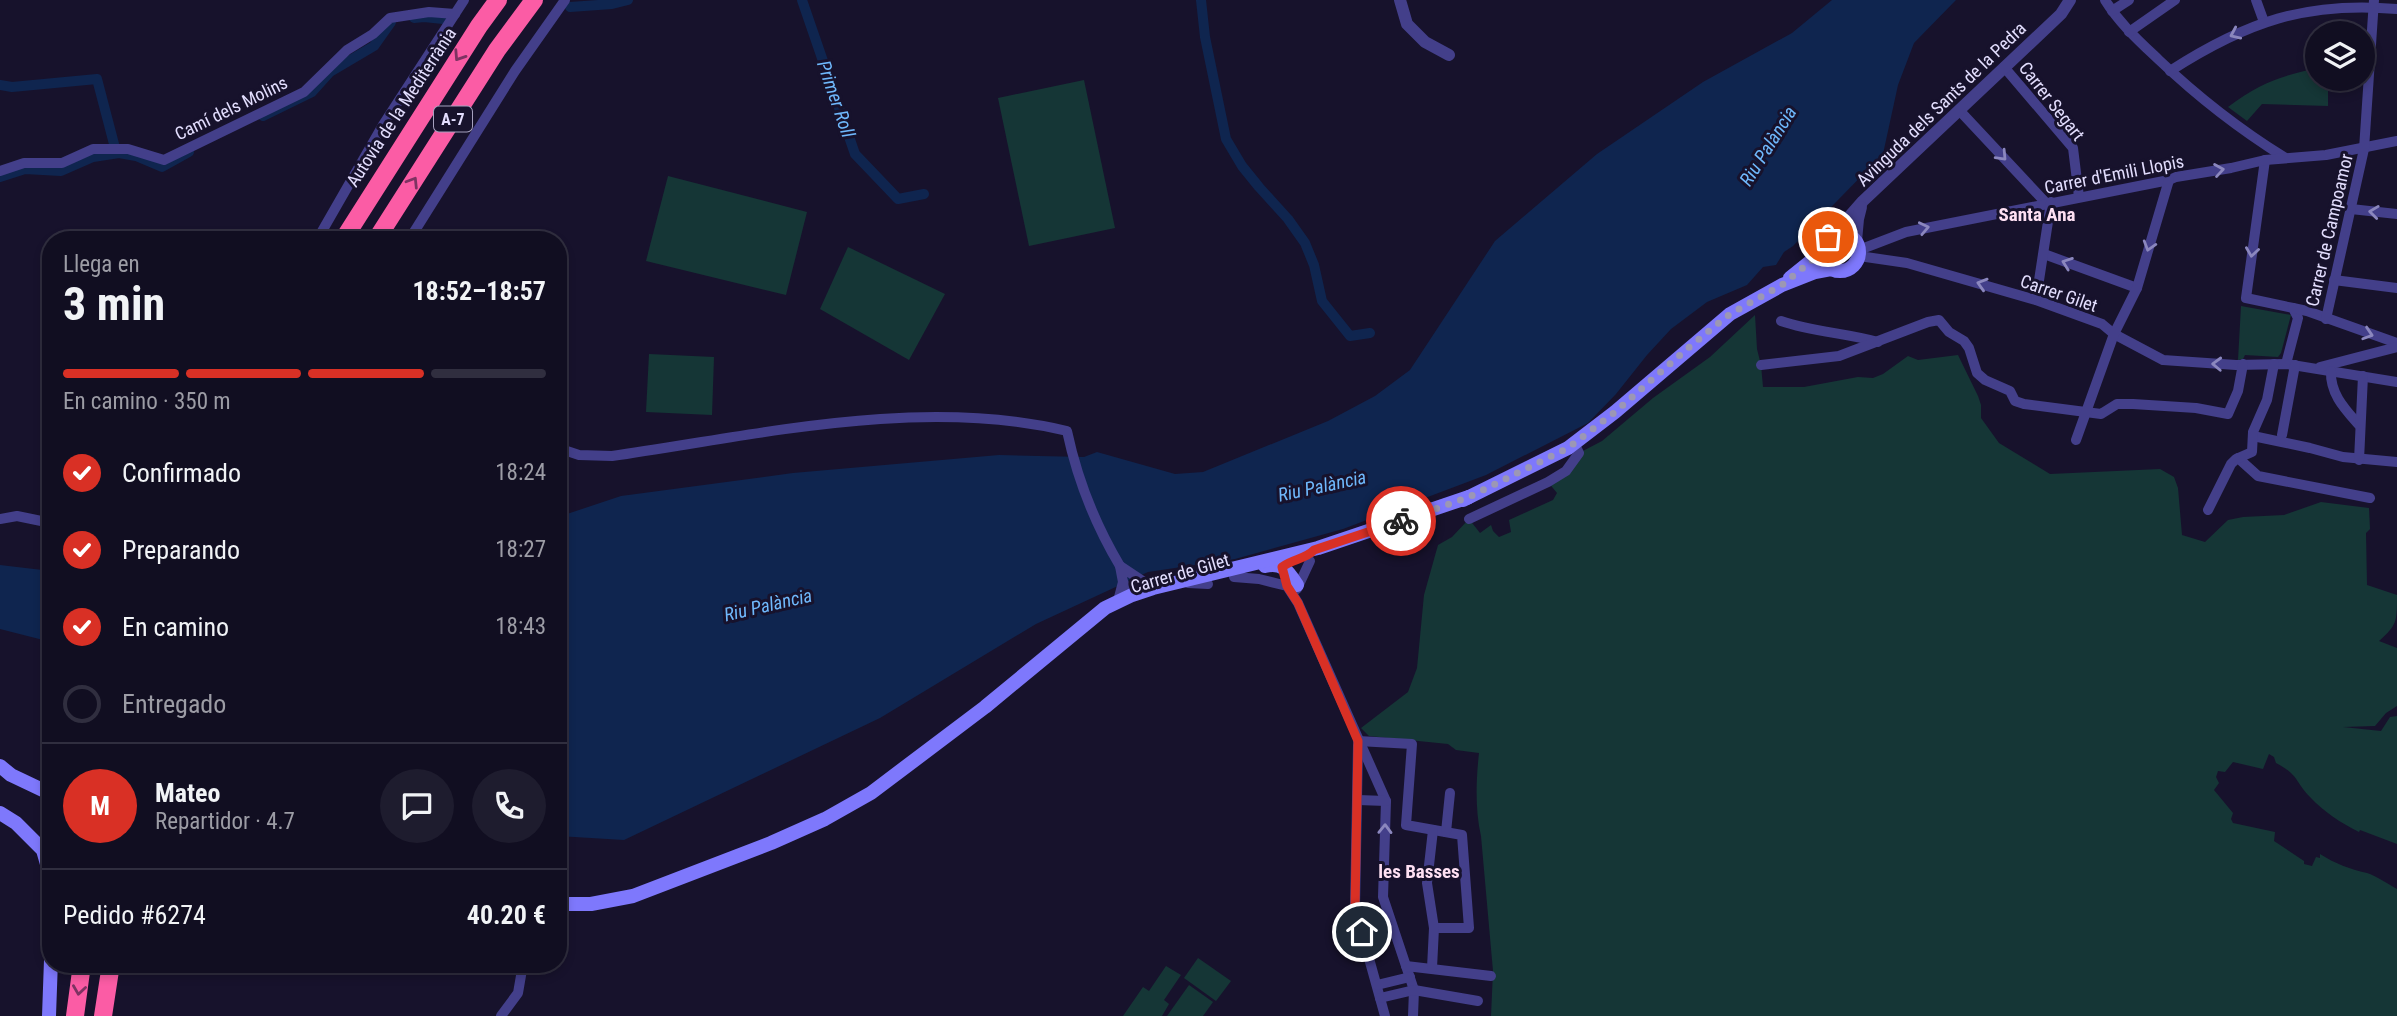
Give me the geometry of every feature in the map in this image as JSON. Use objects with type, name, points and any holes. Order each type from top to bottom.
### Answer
[{"type":"highway","name":"Autovia de la Mediterrània","points":[[349,231],[498,0]]},
{"type":"highway","name":"A-7","points":[[382,231],[496,50],[534,0]]},
{"type":"highway","points":[[75,1016],[81,973]]},
{"type":"highway","points":[[103,1016],[110,973]]},
{"type":"main road","points":[[1834,234],[1846,234],[1858,249],[1850,268],[1838,271],[1824,263],[1821,253],[1825,241],[1834,234]]},
{"type":"main road","name":"Carrer de Gilet","points":[[1782,285],[1821,253]]},
{"type":"main road","name":"Carrer de Gilet","points":[[1070,638],[1105,608],[1132,595],[1219,572],[1312,555],[1469,497],[1574,443],[1615,412],[1730,314],[1782,285],[1815,272],[1831,269]]},
{"type":"main road","points":[[1282,567],[1292,559],[1312,555]]},
{"type":"main road","points":[[1219,572],[1236,573],[1273,564],[1282,567],[1292,586]]},
{"type":"main road","name":"Carrer de Gilet","points":[[1070,638],[1107,617],[1156,596],[1282,567]]},
{"type":"main road","points":[[567,904],[591,904],[633,896],[771,843],[825,819],[871,793],[985,707],[1070,638]]},
{"type":"main road","points":[[0,766],[11,775],[42,790]]},
{"type":"main road","points":[[0,813],[16,823],[42,849]]},
{"type":"main road","points":[[49,1016],[51,973]]},
{"type":"street","points":[[322,231],[383,125],[464,0]]},
{"type":"street","points":[[415,231],[515,71],[565,0]]},
{"type":"street","points":[[1400,0],[1407,24],[1425,42],[1449,54]]},
{"type":"street","name":"Avinguda dels Sants de la Pedra","points":[[1834,234],[1863,201],[2061,13],[2070,0]]},
{"type":"street","points":[[2105,0],[2129,32],[2170,71],[2243,131],[2285,157]]},
{"type":"street","points":[[2112,11],[2129,0]]},
{"type":"street","points":[[2129,32],[2175,0]]},
{"type":"street","points":[[2256,0],[2264,22]]},
{"type":"street","points":[[2170,71],[2207,47],[2264,22],[2317,5],[2374,4],[2397,9]]},
{"type":"street","name":"Carrer de Campoamor","points":[[2326,319],[2364,149],[2374,4]]},
{"type":"street","name":"Camí dels Molins","points":[[0,171],[24,163],[62,163],[93,149],[128,149],[164,160],[304,92],[347,50],[373,34],[390,18],[429,12],[455,14]]},
{"type":"street","name":"Carrer Segart","points":[[2004,67],[2073,148],[2079,197]]},
{"type":"street","points":[[1959,110],[2048,203],[2044,254],[2036,300]]},
{"type":"street","name":"Carrer d'Emili Llopis","points":[[1858,249],[1906,232],[2176,177],[2285,157],[2326,155],[2364,149],[2397,141]]},
{"type":"street","points":[[2378,145],[2397,150]]},
{"type":"street","points":[[2265,160],[2246,298],[2293,308],[2397,345]]},
{"type":"street","points":[[2076,440],[2114,334],[2137,288],[2169,180]]},
{"type":"street","points":[[1858,249],[1857,219],[1863,201]]},
{"type":"street","points":[[2351,209],[2397,214]]},
{"type":"street","name":"Carrer Gilet","points":[[1858,249],[2036,300],[2102,324],[2114,334],[2163,360],[2185,363],[2290,364],[2397,382]]},
{"type":"street","points":[[2044,254],[2137,288]]},
{"type":"street","points":[[2334,280],[2397,288]]},
{"type":"street","points":[[2282,435],[2298,317],[2293,308]]},
{"type":"street","points":[[1761,365],[1839,356],[1939,320],[1949,332],[1964,341],[1977,373],[1985,380],[2010,391],[2015,401],[2101,414],[2117,404],[2196,408],[2228,414],[2238,391],[2244,364]]},
{"type":"street","points":[[1781,321],[1814,331],[1855,335],[1879,342]]},
{"type":"street","points":[[2316,368],[2386,352],[2397,345]]},
{"type":"street","points":[[2208,510],[2231,464],[2252,452],[2255,426],[2267,400],[2274,364]]},
{"type":"street","points":[[2331,371],[2331,381],[2337,397],[2359,425]]},
{"type":"street","points":[[2359,460],[2363,376]]},
{"type":"street","points":[[567,451],[579,455],[612,457],[832,424],[908,417],[994,418],[1042,425],[1067,431],[1072,456],[1100,531],[1120,566],[1123,582],[1132,595],[1142,596],[1189,583],[1208,584]]},
{"type":"street","points":[[2253,436],[2359,460],[2397,462]]},
{"type":"street","points":[[1469,519],[1566,471],[1579,453],[1574,443]]},
{"type":"street","points":[[2238,458],[2258,476],[2370,498]]},
{"type":"street","points":[[0,519],[17,516],[42,521]]},
{"type":"street","points":[[1292,586],[1312,555]]},
{"type":"street","points":[[1120,566],[1153,588]]},
{"type":"street","points":[[1107,617],[1117,607],[1129,602],[1135,585],[1134,575]]},
{"type":"street","points":[[1234,577],[1292,586]]},
{"type":"street","points":[[1118,601],[1123,582]]},
{"type":"street","points":[[1292,586],[1386,801],[1384,897],[1410,977],[1413,1016]]},
{"type":"street","points":[[1358,741],[1412,744],[1406,825],[1462,835],[1469,928],[1434,928]]},
{"type":"street","points":[[1358,741],[1355,908],[1385,1016]]},
{"type":"street","points":[[1446,832],[1450,793]]},
{"type":"street","points":[[1359,800],[1386,801]]},
{"type":"street","points":[[1432,968],[1434,928],[1427,883],[1433,830]]},
{"type":"street","points":[[1406,966],[1491,976]]},
{"type":"street","points":[[501,1016],[518,993],[521,973]]},
{"type":"street","points":[[1377,985],[1410,977]]},
{"type":"street","points":[[1380,998],[1413,990],[1478,1002]]},
{"type":"green space","points":[[2305,71],[2305,91],[2328,91],[2328,106],[2262,104],[2247,121],[2228,107],[2250,92]]},
{"type":"green space","points":[[1084,80],[1115,228],[1029,246],[998,98]]},
{"type":"green space","points":[[668,176],[807,212],[786,295],[646,261]]},
{"type":"green space","points":[[848,247],[945,294],[909,360],[820,309]]},
{"type":"green space","points":[[2241,306],[2291,315],[2278,357],[2245,355],[2238,360]]},
{"type":"green space","points":[[1755,315],[1763,387],[1804,387],[1858,377],[1873,378],[1908,356],[1918,360],[1958,355],[1978,396],[1981,418],[1999,443],[2050,474],[2160,469],[2174,477],[2178,488],[2182,535],[2205,542],[2228,520],[2284,515],[2321,502],[2369,508],[2370,529],[2366,533],[2367,585],[2397,595],[2395,622],[2379,641],[2397,648],[2397,706],[2386,713],[2375,726],[2343,727],[2381,731],[2390,717],[2397,716],[2397,844],[2360,830],[2359,832],[2333,817],[2269,754],[2263,769],[2233,762],[2225,772],[2218,771],[2216,777],[2219,783],[2214,790],[2233,813],[2233,823],[2275,832],[2274,841],[2304,861],[2304,864],[2312,866],[2316,857],[2320,858],[2320,854],[2343,866],[2371,874],[2397,889],[2397,1016],[1491,1016],[1493,971],[1477,805],[1479,753],[1456,750],[1448,744],[1369,736],[1361,728],[1408,692],[1417,668],[1424,595],[1438,545],[1452,537],[1469,519],[1480,533],[1491,525],[1499,537],[1511,532],[1509,520],[1553,500],[1557,493],[1548,482],[1579,453],[1602,441],[1653,398],[1710,357]]},
{"type":"green space","points":[[649,354],[714,357],[712,415],[646,412]]},
{"type":"green space","points":[[1198,958],[1231,981],[1216,1001],[1184,978]]},
{"type":"green space","points":[[1166,966],[1181,975],[1164,1000],[1169,1004],[1162,1016],[1123,1016],[1143,987],[1149,991]]},
{"type":"green space","points":[[1189,985],[1213,1002],[1203,1016],[1167,1016]]},
{"type":"water","name":"Riu Palància","points":[[1832,0],[1956,0],[1914,43],[1898,85],[1883,154],[1784,252],[1776,265],[1763,267],[1747,285],[1707,302],[1671,329],[1588,423],[1486,475],[1343,529],[1235,559],[1148,572],[1036,624],[880,718],[624,840],[567,837],[567,514],[621,496],[793,473],[999,455],[1084,457],[1097,452],[1175,474],[1203,472],[1328,421],[1375,396],[1410,370],[1495,241],[1597,154],[1703,82],[1792,33]]},
{"type":"water","points":[[0,565],[42,570],[42,640],[0,629]]},
{"type":"waterway","points":[[570,7],[628,0]]},
{"type":"waterway","name":"Primer Roll","points":[[802,0],[855,154],[898,199],[924,194]]},
{"type":"waterway","points":[[1201,0],[1205,37],[1226,139],[1242,166],[1305,243],[1314,265],[1322,301],[1350,336],[1370,333]]},
{"type":"waterway","points":[[414,18],[443,19]]},
{"type":"waterway","points":[[263,116],[312,92],[330,72],[374,46],[391,22]]},
{"type":"waterway","points":[[0,85],[12,87],[97,79],[114,144]]},
{"type":"waterway","points":[[0,177],[25,169],[61,171],[93,157],[119,153],[136,156],[162,167],[189,152]]},
{"type":"way so far","points":[[1401,521],[1469,497],[1568,448],[1615,412],[1730,314],[1782,285],[1821,253],[1828,237]]},
{"type":"district","name":"Santa Ana","points":[[2037,214]]},
{"type":"district","name":"les Basses","points":[[1419,871]]},
{"type":"route","points":[[1362,932],[1355,908],[1358,741],[1298,603],[1287,586],[1282,567],[1292,559],[1309,555],[1314,550],[1401,521]]}]
